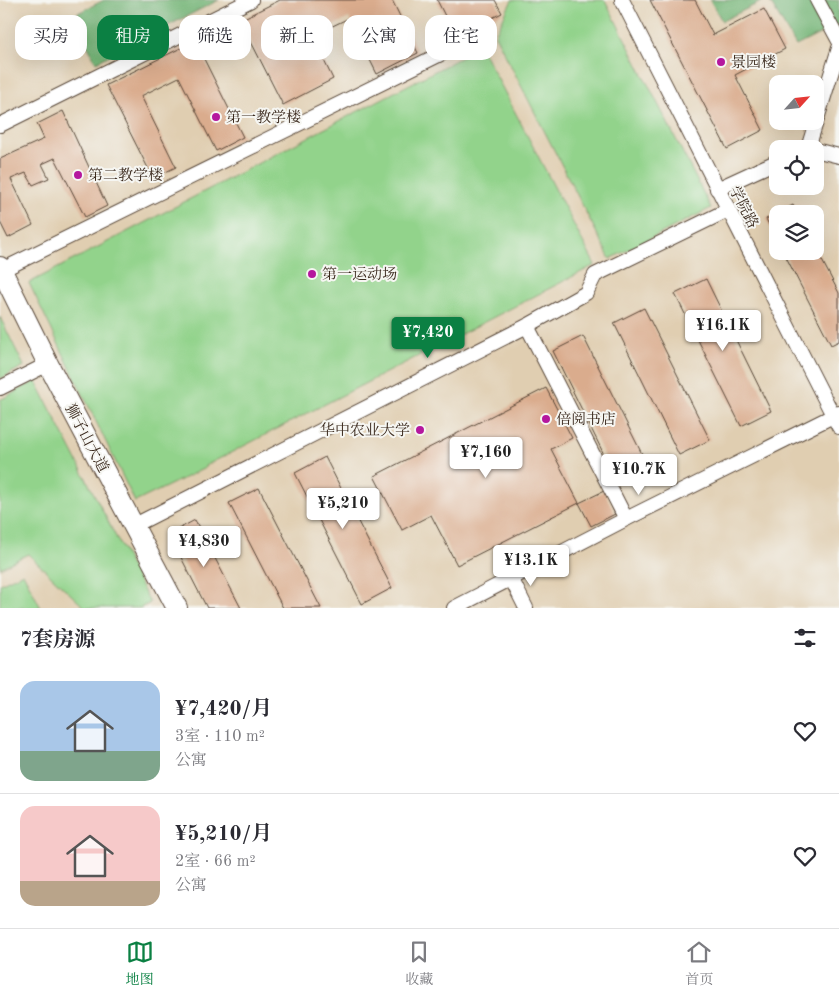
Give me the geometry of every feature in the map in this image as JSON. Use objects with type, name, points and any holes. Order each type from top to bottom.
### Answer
[{"type":"street","points":[[0,125],[251,0]]},
{"type":"street","name":"学院路","points":[[622,0],[717,189],[837,419]]},
{"type":"street","points":[[817,0],[839,41]]},
{"type":"street","points":[[813,140],[839,48]]},
{"type":"street","points":[[1,269],[428,60]]},
{"type":"street","points":[[824,152],[839,156]]},
{"type":"street","points":[[717,189],[769,166]]},
{"type":"street","points":[[133,526],[526,326],[586,293],[596,275],[728,210]]},
{"type":"street","name":"狮子山大道","points":[[1,269],[48,364],[176,608]]},
{"type":"street","points":[[526,326],[626,518]]},
{"type":"street","points":[[0,388],[48,364]]},
{"type":"street","points":[[454,608],[626,518],[837,419]]},
{"type":"street","points":[[511,578],[526,608]]},
{"type":"shaded area","name":"华中农业大学","points":[[0,0],[839,0],[839,608],[0,608]]},
{"type":"green space","points":[[104,0],[219,0],[189,15],[179,15],[179,20],[169,25],[169,15],[97,15],[97,60],[100,60],[96,62],[87,45],[87,15],[74,15]]},
{"type":"green space","points":[[512,0],[605,0],[711,208],[610,259],[497,39],[497,31]]},
{"type":"green space","points":[[710,0],[765,0],[722,21]]},
{"type":"green space","points":[[769,0],[839,0],[839,24],[796,46]]},
{"type":"green space","name":"第一运动场","points":[[456,60],[488,60],[595,265],[205,466],[205,468],[135,502],[29,283]]},
{"type":"green space","points":[[0,317],[24,366],[0,379]]},
{"type":"green space","points":[[36,381],[150,603],[140,608],[85,608],[28,554],[0,568],[0,400]]},
{"type":"green space","points":[[23,573],[41,608],[0,608],[0,584]]},
{"type":"building","points":[[280,0],[392,0],[399,15],[343,15],[343,21],[333,26],[333,15],[261,15],[261,60],[324,60],[333,79],[283,105],[251,42],[250,15]]},
{"type":"building","points":[[437,0],[495,0],[502,13],[497,15],[444,15]]},
{"type":"building","name":"景园楼","points":[[650,0],[695,0],[713,35],[764,9],[785,49],[735,75],[763,130],[727,149]]},
{"type":"building","name":"第一教学楼","points":[[179,49],[179,60],[204,60],[243,137],[216,151],[179,77],[141,96],[176,167],[153,178],[106,85],[157,60],[169,60],[169,54]]},
{"type":"building","points":[[370,60],[404,60],[377,74]]},
{"type":"building","name":"第二教学楼","points":[[63,111],[107,206],[85,217],[55,158],[42,164],[49,178],[33,185],[26,173],[11,179],[33,225],[8,238],[0,222],[0,159],[44,139],[37,124]]},
{"type":"building","points":[[788,260],[822,260],[839,293],[839,341],[831,345]]},
{"type":"building","points":[[706,279],[771,411],[741,426],[675,294]]},
{"type":"building","points":[[644,308],[710,440],[679,455],[614,323]]},
{"type":"building","points":[[583,336],[649,468],[618,483],[553,351]]},
{"type":"building","points":[[546,388],[572,438],[551,449],[579,503],[457,565],[431,515],[402,530],[374,476]]},
{"type":"building","points":[[325,457],[392,588],[362,604],[295,473]]},
{"type":"building","points":[[259,488],[321,608],[283,608],[229,503]]},
{"type":"building","points":[[604,491],[615,514],[591,526],[579,503]]},
{"type":"building","points":[[195,520],[241,608],[207,608],[169,534]]},
{"type":"place","name":"景园楼","points":[[721,62]]},
{"type":"place","name":"第一教学楼","points":[[216,117]]},
{"type":"place","name":"第二教学楼","points":[[78,175]]},
{"type":"place","name":"第一运动场","points":[[312,274]]},
{"type":"place","name":"倍阅书店","points":[[546,419]]},
{"type":"place","name":"华中农业大学","points":[[420,430]]}]
